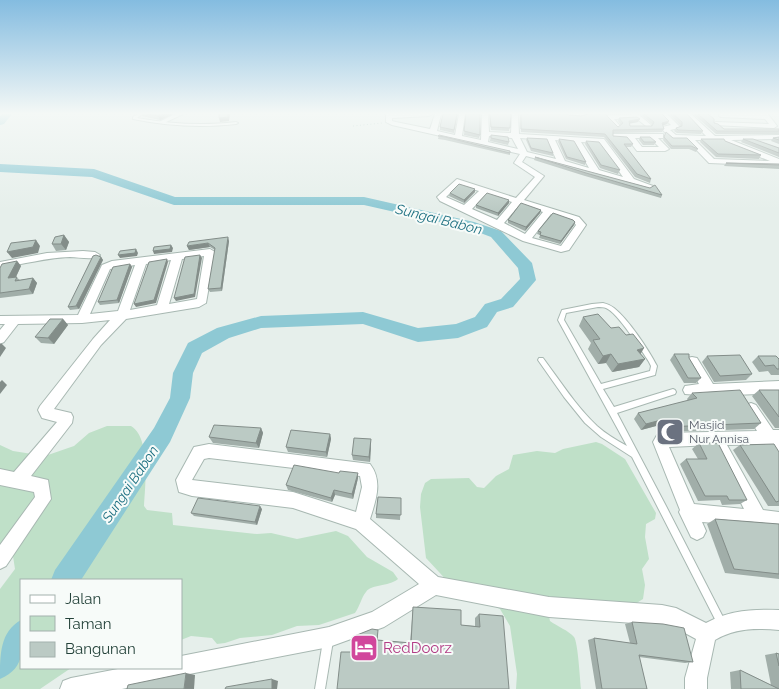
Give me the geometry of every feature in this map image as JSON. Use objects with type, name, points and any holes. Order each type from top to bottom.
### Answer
[{"type":"street","points":[[507,146],[648,186]]},
{"type":"street","points":[[498,224],[540,176],[518,163],[524,154],[520,146]]},
{"type":"street","points":[[554,146],[561,162]]},
{"type":"street","points":[[580,146],[595,171]]},
{"type":"street","points":[[606,146],[630,180]]},
{"type":"street","points":[[638,146],[640,149],[665,149],[662,146]]},
{"type":"street","points":[[698,146],[712,160],[779,163]]},
{"type":"street","points":[[739,146],[779,163]]},
{"type":"street","points":[[457,182],[518,200],[576,218],[581,225],[565,248],[557,250],[526,239],[441,197],[457,182]]},
{"type":"street","points":[[465,210],[485,190]]},
{"type":"street","points":[[526,239],[549,210]]},
{"type":"street","points":[[0,320],[82,319],[199,303],[202,300],[210,252],[112,264],[106,267],[82,319]]},
{"type":"street","points":[[0,265],[56,255],[95,255]]},
{"type":"street","points":[[162,308],[178,256]]},
{"type":"street","points":[[17,481],[65,423],[66,417],[47,414],[45,410],[97,342],[122,315],[142,261]]},
{"type":"street","points":[[0,339],[15,319]]},
{"type":"street","points":[[692,362],[710,390]]},
{"type":"street","points":[[751,375],[761,388]]},
{"type":"street","points":[[690,390],[779,387]]},
{"type":"street","points":[[739,389],[774,437],[779,453]]},
{"type":"street","points":[[697,531],[687,512],[660,442],[662,440],[774,437]]},
{"type":"street","points":[[716,439],[759,519]]},
{"type":"street","points":[[361,522],[370,482],[368,473],[364,469],[209,451],[199,452],[184,480],[186,486],[192,488],[293,500],[361,522],[434,585],[549,607],[662,615],[714,629],[750,618],[779,620]]},
{"type":"street","points":[[0,477],[42,486],[43,499],[0,560]]},
{"type":"street","points":[[687,512],[779,520]]},
{"type":"street","points":[[182,666],[329,637],[377,620],[434,585]]},
{"type":"street","points":[[696,689],[696,678],[714,629]]},
{"type":"street","points":[[71,689],[169,669]]},
{"type":"lane","points":[[600,387],[653,372],[654,366],[641,343],[610,308],[602,306],[564,311],[561,320],[600,387],[634,454],[714,629]]},
{"type":"lane","points":[[541,360],[582,415],[610,440],[634,454]]},
{"type":"lane","points":[[612,411],[673,392]]},
{"type":"lane","points":[[320,689],[329,637]]},
{"type":"green space","points":[[107,426],[131,426],[137,432],[142,441],[144,451],[146,475],[144,506],[147,510],[172,513],[173,525],[257,534],[271,533],[297,539],[336,531],[348,536],[367,557],[393,572],[398,579],[394,582],[368,589],[355,613],[319,625],[297,626],[272,635],[240,638],[217,644],[212,638],[191,636],[182,640],[182,579],[20,579],[20,669],[70,669],[40,689],[0,689],[0,589],[15,569],[13,556],[0,545],[0,445],[13,451],[45,456],[74,446],[89,433]]},
{"type":"green space","points":[[596,442],[625,459],[656,513],[655,519],[646,524],[645,537],[649,559],[642,569],[645,585],[643,599],[635,604],[612,601],[591,602],[571,605],[548,612],[550,621],[574,637],[578,653],[581,689],[516,689],[517,674],[510,626],[500,609],[451,585],[426,558],[420,507],[421,494],[425,483],[431,479],[469,478],[477,487],[484,488],[496,476],[509,469],[513,455],[537,451],[555,453],[563,449]]},
{"type":"building","points":[[482,146],[510,151],[510,153]]},
{"type":"building","points":[[530,146],[550,146],[553,153],[531,148]]},
{"type":"building","points":[[562,146],[577,146],[586,162],[567,157]]},
{"type":"building","points":[[589,146],[602,146],[620,170],[601,165]]},
{"type":"building","points":[[615,146],[626,146],[651,179],[637,174]]},
{"type":"building","points":[[709,146],[738,146],[761,155],[718,154]]},
{"type":"building","points":[[761,146],[779,148],[779,153]]},
{"type":"building","points":[[535,157],[650,188],[655,185],[662,195],[586,173]]},
{"type":"building","points":[[726,163],[779,164],[779,165]]},
{"type":"building","points":[[459,184],[475,189],[464,200],[450,193]]},
{"type":"building","points":[[487,193],[509,200],[498,213],[476,205]]},
{"type":"building","points":[[521,203],[541,210],[526,227],[508,220]]},
{"type":"building","points":[[553,213],[575,222],[561,241],[540,235],[541,232],[538,231]]},
{"type":"building","points":[[64,235],[61,244],[52,244],[55,237]]},
{"type":"building","points":[[228,237],[221,288],[208,289],[215,248],[208,243],[187,246],[189,242]]},
{"type":"building","points":[[36,240],[33,247],[7,252],[11,243]]},
{"type":"building","points":[[171,245],[170,249],[153,251],[154,247]]},
{"type":"building","points":[[136,249],[135,253],[118,255],[120,251]]},
{"type":"building","points":[[200,255],[194,294],[174,298],[185,257]]},
{"type":"building","points":[[93,256],[101,257],[76,306],[68,307]]},
{"type":"building","points":[[167,259],[154,300],[134,304],[149,262]]},
{"type":"building","points":[[17,261],[8,278],[17,277],[15,281],[33,278],[29,289],[0,293],[0,268],[2,264]]},
{"type":"building","points":[[130,264],[117,300],[98,302],[113,267]]},
{"type":"building","points":[[598,314],[611,328],[619,327],[626,335],[633,334],[644,348],[637,350],[645,359],[618,364],[611,354],[603,356],[593,340],[600,339],[583,317]]},
{"type":"building","points":[[50,319],[63,319],[48,338],[35,337]]},
{"type":"building","points":[[674,354],[689,354],[689,358],[701,378],[688,378]]},
{"type":"building","points":[[740,355],[752,374],[720,376],[707,356]]},
{"type":"building","points":[[758,356],[776,356],[779,359],[779,369],[774,365],[765,366]]},
{"type":"building","points":[[740,390],[761,423],[665,427],[661,420],[646,424],[638,413],[697,398],[692,393]]},
{"type":"building","points":[[759,390],[779,390],[779,417]]},
{"type":"building","points":[[214,425],[261,428],[256,443],[209,437]]},
{"type":"building","points":[[291,430],[330,434],[326,452],[286,447]]},
{"type":"building","points":[[354,438],[371,439],[369,457],[352,455]]},
{"type":"building","points":[[699,443],[718,443],[747,500],[729,500],[727,496],[705,496],[686,459],[707,459]]},
{"type":"building","points":[[774,444],[779,452],[779,501],[776,502],[740,445]]},
{"type":"building","points":[[294,465],[339,473],[340,471],[358,473],[352,494],[334,490],[331,498],[286,485]]},
{"type":"building","points":[[378,497],[401,498],[401,515],[376,514]]},
{"type":"building","points":[[198,498],[260,506],[255,522],[191,513]]},
{"type":"building","points":[[715,519],[779,524],[779,574],[734,569]]},
{"type":"building","points":[[413,607],[461,610],[461,625],[480,627],[479,614],[503,616],[509,689],[337,689],[341,652],[351,652],[352,637],[372,629],[378,630],[377,640],[411,643]]},
{"type":"building","points":[[632,622],[663,624],[684,628],[693,662],[639,655],[647,689],[602,689],[594,638],[637,644]]},
{"type":"building","points":[[776,653],[779,654],[779,666]]},
{"type":"building","points":[[740,670],[779,689],[741,689]]},
{"type":"building","points":[[186,673],[184,689],[127,689],[128,685]]},
{"type":"building","points":[[272,679],[272,689],[225,689],[226,687]]},
{"type":"waterway","name":"Sungai Babon","points":[[0,168],[94,173],[174,201],[364,201],[474,226],[496,234],[526,267],[528,280],[507,303],[491,308],[481,322],[458,331],[418,335],[363,318],[261,322],[223,333],[195,348],[183,373],[180,398],[162,435],[66,579]]},
{"type":"waterway","name":"Sungai Babon","points":[[0,664],[20,636]]},
{"type":"place","name":"Masjid Nur Annisa","points":[[670,432]]},
{"type":"place","name":"RedDoorz","points":[[364,648]]}]
